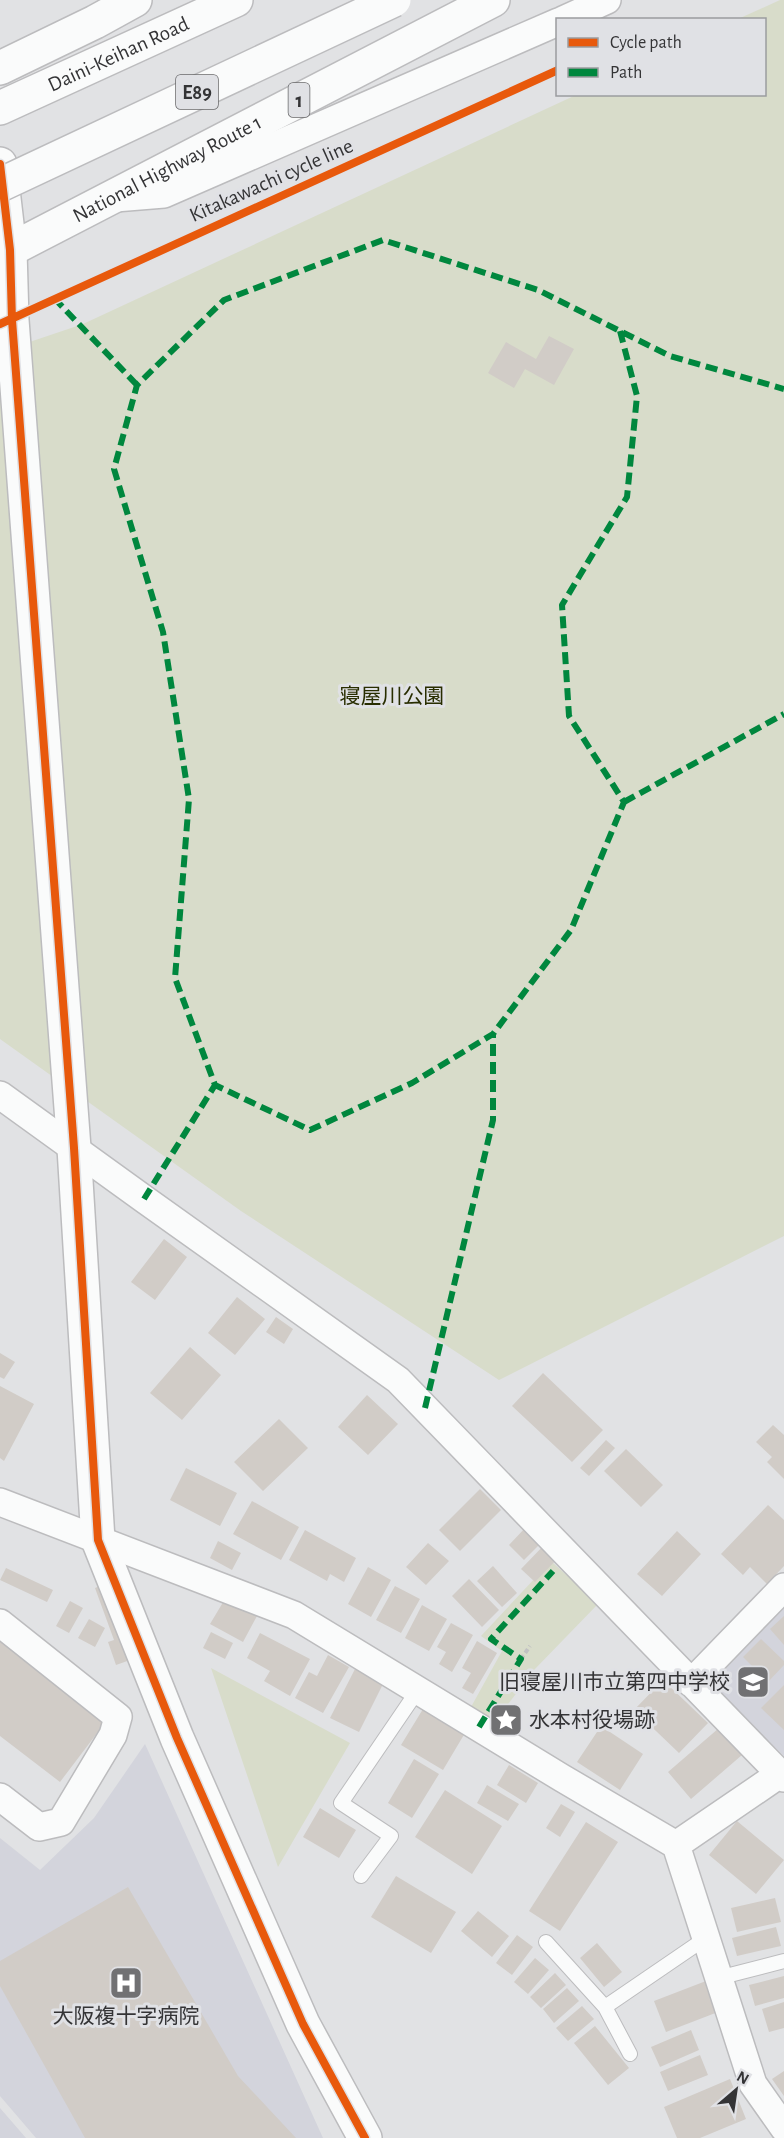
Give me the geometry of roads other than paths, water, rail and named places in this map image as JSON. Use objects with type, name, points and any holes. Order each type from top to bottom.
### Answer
[{"type":"main road","points":[[0,68],[103,11],[135,0]]},
{"type":"main road","name":"Daini-Keihan Road","points":[[0,108],[236,0]]},
{"type":"main road","name":"E89","points":[[0,185],[394,0]]},
{"type":"main road","name":"National Highway Route 1","points":[[5,252],[494,0]]},
{"type":"main road","points":[[0,164],[74,1148],[98,1540],[177,1738],[303,2024],[365,2138]]},
{"type":"street","points":[[567,18],[607,0]]},
{"type":"street","points":[[104,200],[164,194],[556,23]]},
{"type":"street","points":[[0,1095],[398,1380],[782,1776],[676,1845]]},
{"type":"street","points":[[0,1502],[294,1615],[676,1845],[753,2084],[784,2128]]},
{"type":"street","points":[[692,1683],[784,1587]]},
{"type":"street","points":[[0,1623],[118,1717],[113,1735],[60,1822],[39,1827],[0,1797]]},
{"type":"lane","points":[[361,1876],[391,1836],[341,1803],[418,1690]]},
{"type":"lane","points":[[605,2007],[706,1938]]},
{"type":"lane","points":[[546,1941],[605,2007],[630,2054]]},
{"type":"lane","points":[[718,1978],[784,1961]]},
{"type":"place","name":"旧寝屋川市立第四中学校","points":[[753,1682]]},
{"type":"place","name":"水本村役場跡","points":[[506,1720]]},
{"type":"place","name":"大阪複十字病院","points":[[126,1983]]},
{"type":"park label","name":"寝屋川公園","points":[[392,696]]}]
